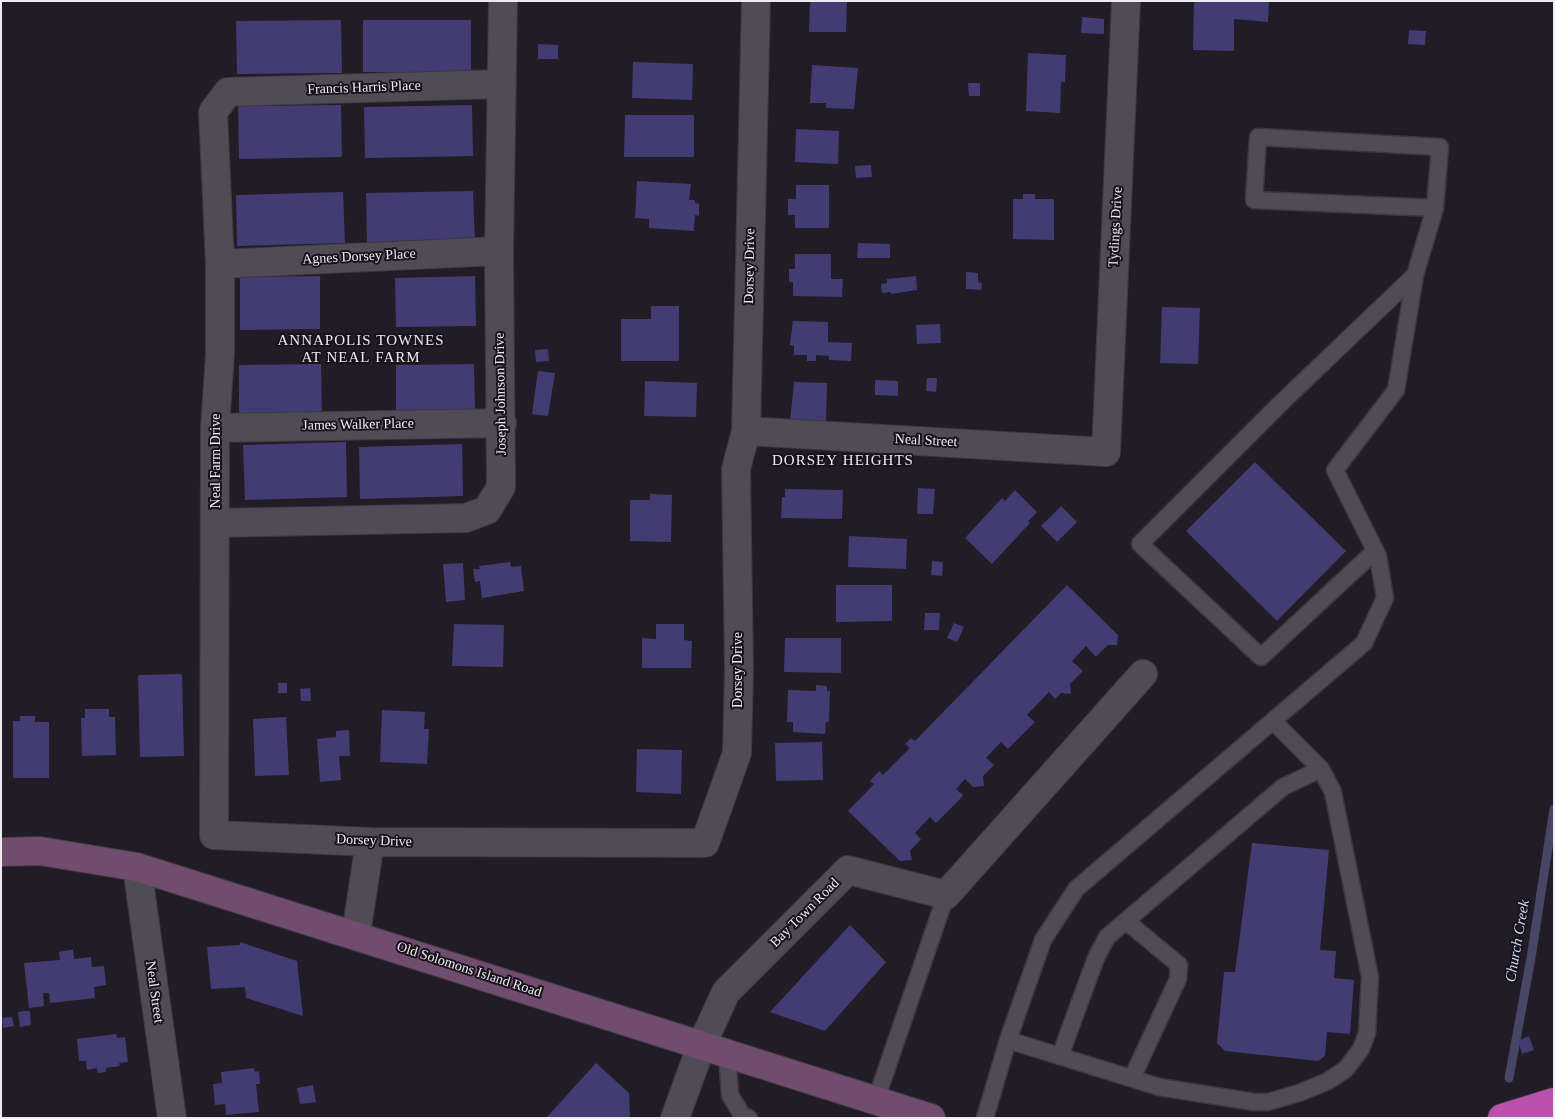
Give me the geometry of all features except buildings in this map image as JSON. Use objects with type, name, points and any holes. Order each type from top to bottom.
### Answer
[{"type":"highway","points":[[1502,1118],[1554,1102]]},
{"type":"main road","name":"Old Solomons Island Road","points":[[1,852],[40,851],[137,866],[715,1048],[885,1108],[931,1118]]},
{"type":"street","name":"Joseph Johnson Drive","points":[[216,523],[466,518],[487,510],[502,487],[499,251],[503,1]]},
{"type":"street","name":"Dorsey Drive","points":[[214,835],[370,842],[506,844],[705,843],[737,753],[736,469],[746,431],[756,1]]},
{"type":"street","name":"Tydings Drive","points":[[1106,452],[1126,1]]},
{"type":"street","name":"Francis Harris Place","points":[[228,92],[501,84]]},
{"type":"street","name":"Neal Farm Drive","points":[[214,835],[215,428],[220,354],[220,264],[213,112],[228,92]]},
{"type":"street","name":"Agnes Dorsey Place","points":[[220,264],[499,251]]},
{"type":"street","name":"James Walker Place","points":[[215,428],[502,423]]},
{"type":"street","name":"Neal Street","points":[[746,431],[1106,452]]},
{"type":"street","points":[[946,895],[1143,674]]},
{"type":"street","points":[[356,934],[370,842]]},
{"type":"street","name":"Neal Street","points":[[137,866],[172,1118]]},
{"type":"street","name":"Bay Town Road","points":[[675,1118],[715,1048],[726,992],[848,870],[946,895]]},
{"type":"lane","points":[[985,1118],[1008,1040],[1043,940],[1076,889],[1274,722],[1364,643],[1385,598],[1375,550],[1334,470],[1396,390],[1414,275],[1435,208],[1440,147],[1258,137],[1254,200],[1435,208]]},
{"type":"lane","points":[[1375,550],[1261,657],[1140,544],[1282,402],[1414,275]]},
{"type":"lane","points":[[1008,1040],[1159,1087],[1254,1102],[1268,1102],[1299,1093],[1328,1081],[1346,1069],[1361,1049],[1367,1033],[1370,977],[1333,792],[1321,769],[1274,722]]},
{"type":"lane","points":[[1060,1056],[1096,958],[1107,937],[1283,787],[1321,769]]},
{"type":"lane","points":[[885,1108],[923,967],[946,895]]},
{"type":"lane","points":[[1126,921],[1179,965],[1178,979],[1132,1078]]},
{"type":"lane","points":[[715,1048],[730,1095],[742,1115],[749,1118]]},
{"type":"waterway","name":"Church Creek","points":[[1509,1078],[1531,958],[1554,809]]},
{"type":"district","name":"ANNAPOLIS TOWNES AT NEAL FARM","points":[[361,350]]},
{"type":"district","name":"DORSEY HEIGHTS","points":[[843,461]]}]
